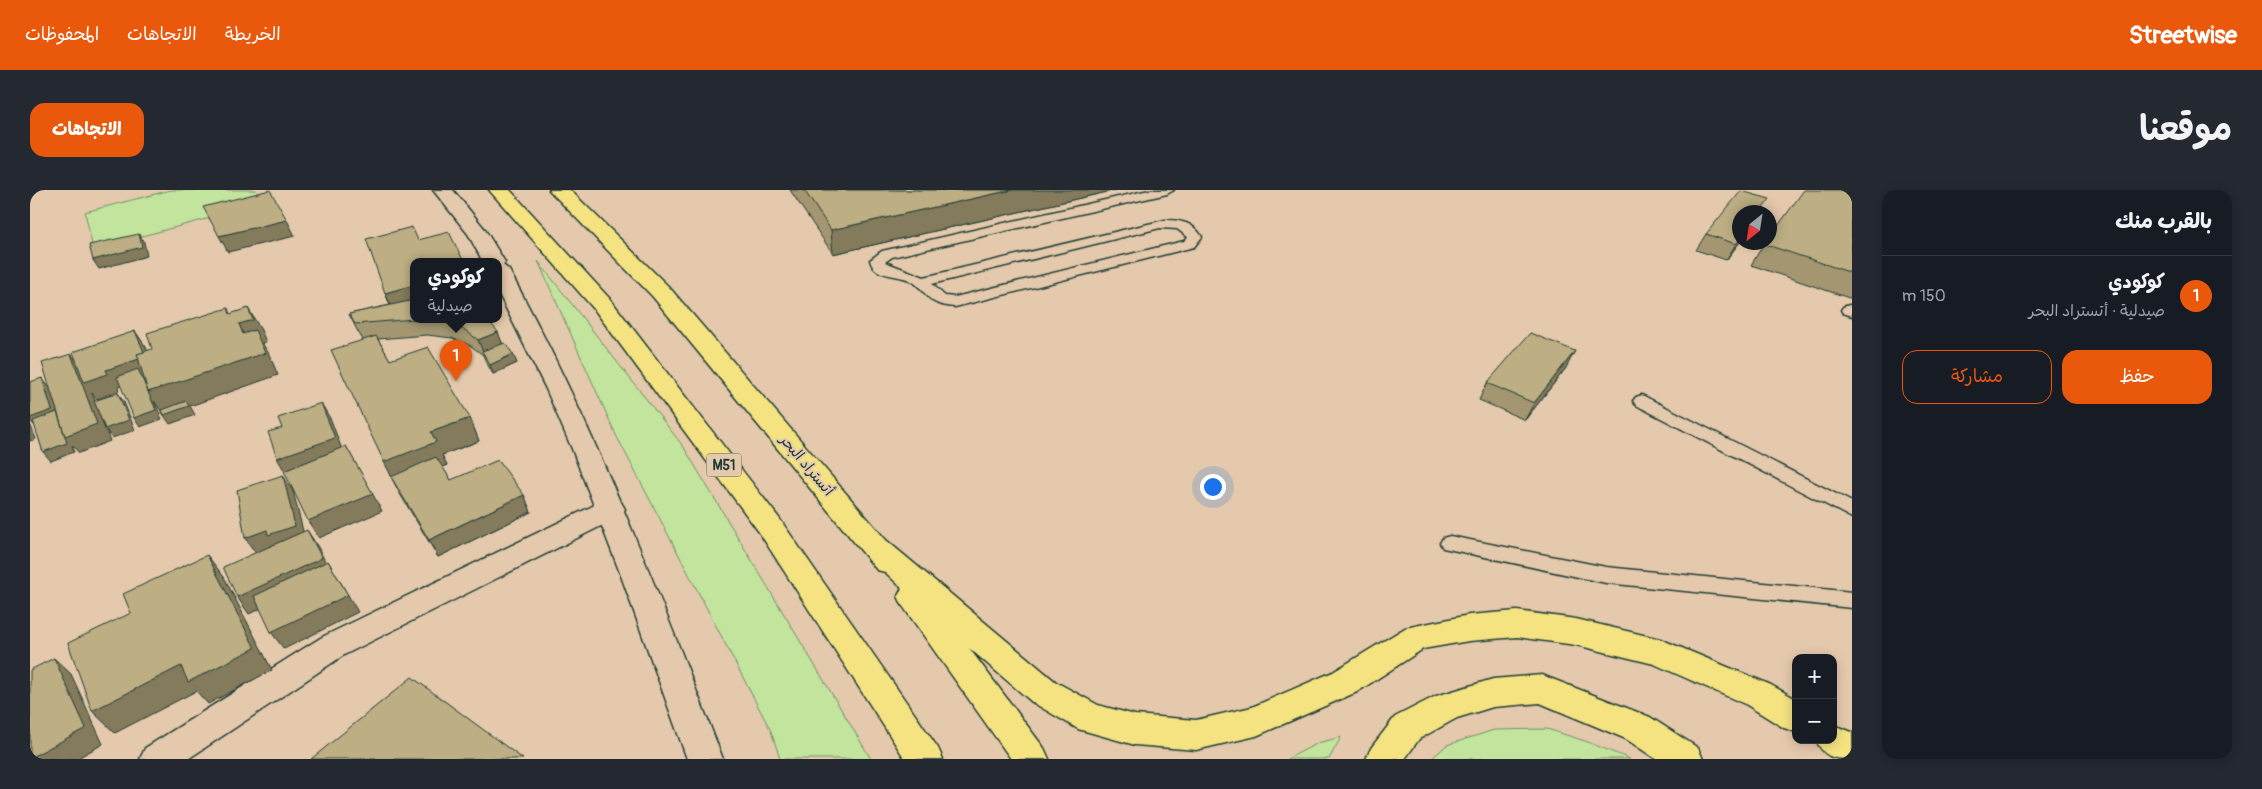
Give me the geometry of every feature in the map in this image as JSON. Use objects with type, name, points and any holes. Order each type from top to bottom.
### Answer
[{"type":"highway","name":"M51","points":[[499,190],[602,304],[769,525],[925,759]]},
{"type":"highway","name":"أتستراد البحر","points":[[560,190],[661,292],[877,548],[1030,757]]},
{"type":"highway","points":[[877,548],[952,615],[1044,692],[1090,718],[1135,730],[1196,735],[1256,722],[1345,682],[1416,638],[1468,628],[1517,624],[1576,632],[1660,652],[1759,694],[1792,715]]},
{"type":"highway","points":[[1384,759],[1407,728],[1448,706],[1493,693],[1542,689],[1638,728],[1685,759]]},
{"type":"highway","points":[[1837,742],[1852,750]]},
{"type":"street","points":[[443,190],[477,232],[492,258]]},
{"type":"street","points":[[502,277],[531,328],[611,509],[705,759]]},
{"type":"street","points":[[158,759],[333,646],[611,509]]},
{"type":"lane","points":[[921,282],[1160,224],[1183,226],[1189,229],[1195,237],[1193,241],[1182,246],[955,302],[939,300],[933,297],[921,282],[882,268],[877,260],[887,254],[1167,190]]},
{"type":"lane","points":[[1642,401],[1852,511]]},
{"type":"lane","points":[[1450,543],[1606,575],[1852,600]]},
{"type":"green space","points":[[171,190],[256,190],[263,204],[93,249],[85,212]]},
{"type":"green space","points":[[538,261],[683,446],[871,759],[780,759],[771,731],[616,435]]},
{"type":"green space","points":[[1547,729],[1585,741],[1630,759],[1431,759],[1447,745],[1494,730]]},
{"type":"green space","points":[[1341,737],[1329,759],[1287,759],[1318,743]]},
{"type":"building","points":[[270,190],[287,220],[219,236],[203,207]]},
{"type":"building","points":[[804,190],[1012,190],[831,230]]},
{"type":"building","points":[[1804,190],[1852,190],[1852,273],[1777,248],[1777,227]]},
{"type":"building","points":[[1741,191],[1770,199],[1765,205],[1732,205],[1732,243],[1706,234]]},
{"type":"building","points":[[412,227],[418,240],[449,232],[462,258],[410,258],[410,286],[385,293],[366,239]]},
{"type":"building","points":[[139,234],[142,247],[93,260],[89,245]]},
{"type":"building","points":[[410,301],[410,319],[355,324],[349,314]]},
{"type":"building","points":[[228,308],[230,314],[248,308],[253,320],[239,324],[243,334],[255,330],[265,353],[148,392],[137,354],[152,349],[147,333]]},
{"type":"building","points":[[448,323],[490,323],[498,332],[478,340],[465,330]]},
{"type":"building","points":[[135,331],[144,352],[137,354],[139,359],[106,370],[107,374],[84,382],[73,352]]},
{"type":"building","points":[[1530,333],[1575,351],[1534,403],[1487,383]]},
{"type":"building","points":[[376,336],[390,360],[428,347],[470,418],[431,432],[436,442],[384,462],[331,350]]},
{"type":"building","points":[[505,343],[513,354],[490,365],[482,351]]},
{"type":"building","points":[[71,354],[97,424],[65,436],[42,363]]},
{"type":"building","points":[[138,369],[156,410],[134,418],[117,377]]},
{"type":"building","points":[[42,378],[52,410],[30,418],[30,382]]},
{"type":"building","points":[[118,393],[129,420],[105,429],[94,401]]},
{"type":"building","points":[[186,401],[189,406],[164,415],[162,410]]},
{"type":"building","points":[[321,403],[335,438],[277,458],[268,432],[282,428],[278,418]]},
{"type":"building","points":[[57,412],[67,443],[43,452],[33,421]]},
{"type":"building","points":[[346,446],[373,494],[308,521],[284,471]]},
{"type":"building","points":[[436,457],[451,480],[498,460],[524,495],[429,540],[391,477]]},
{"type":"building","points":[[283,475],[295,526],[268,535],[267,530],[245,538],[237,490]]},
{"type":"building","points":[[307,530],[322,558],[237,597],[223,567]]},
{"type":"building","points":[[207,555],[255,648],[188,682],[181,666],[92,711],[68,643],[131,613],[123,594]]},
{"type":"building","points":[[328,561],[348,595],[271,632],[254,596]]},
{"type":"building","points":[[54,658],[86,728],[30,758],[30,670]]},
{"type":"building","points":[[412,677],[523,759],[311,759]]},
{"type":"place","name":"كوكودي","points":[[456,381]]}]
